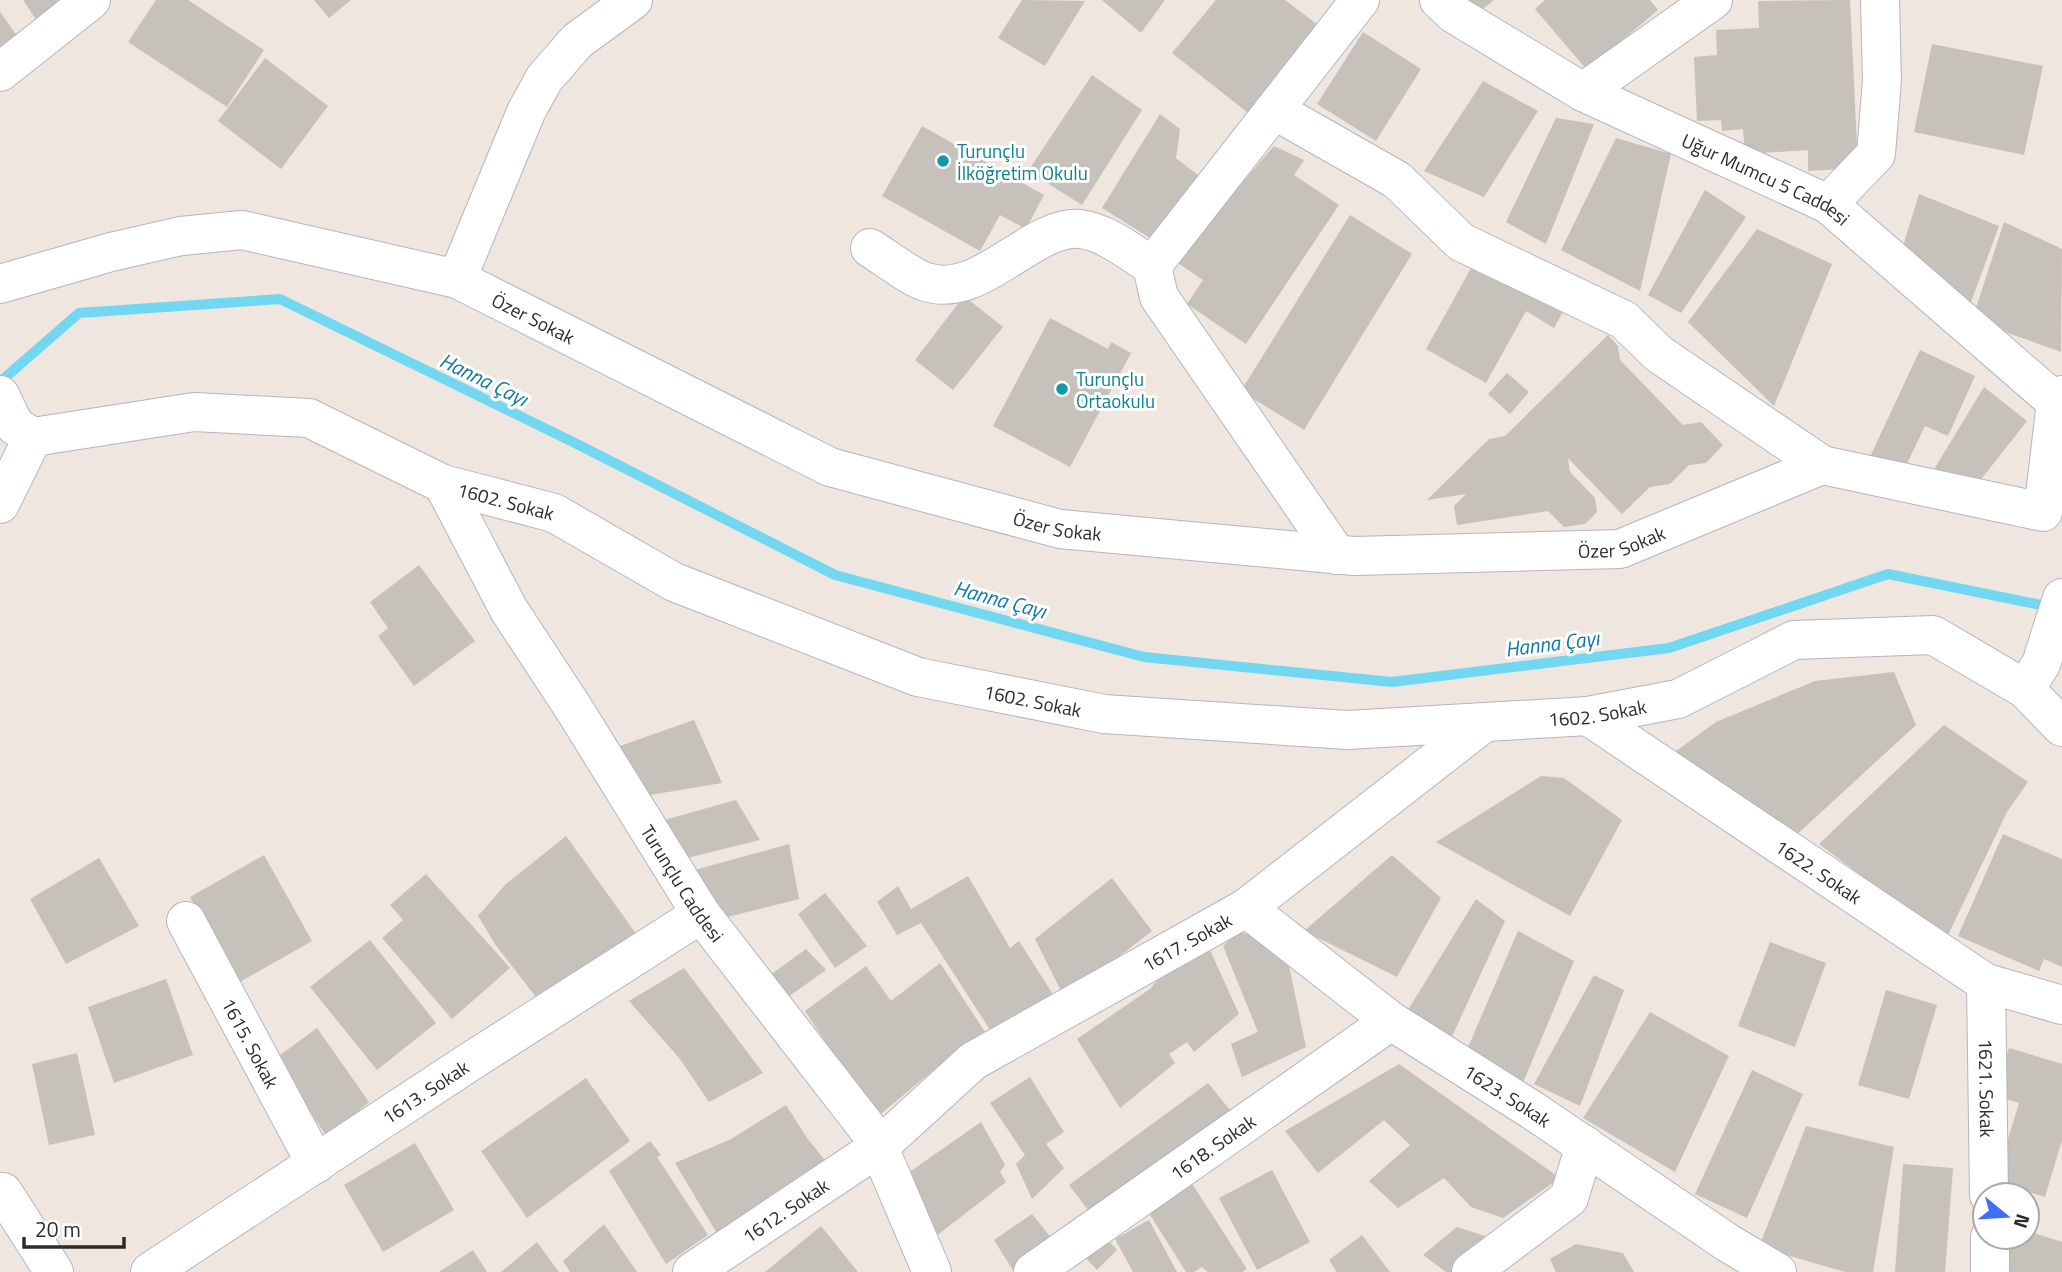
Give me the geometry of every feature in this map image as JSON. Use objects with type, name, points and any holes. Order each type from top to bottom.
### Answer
[{"type":"street","points":[[0,72],[91,0]]},
{"type":"street","points":[[457,279],[526,112],[544,79],[577,41],[633,0]]},
{"type":"street","points":[[1152,266],[1360,0]]},
{"type":"street","name":"Uğur Mumcu 5 Caddesi","points":[[1438,0],[1454,14],[1583,92],[1828,204],[2060,400]]},
{"type":"street","points":[[1583,92],[1713,0]]},
{"type":"street","points":[[1828,204],[1876,154],[1882,80],[1880,0]]},
{"type":"street","points":[[1274,110],[1397,180],[1461,242],[1624,320],[1659,354],[1822,465],[2052,516],[2060,400]]},
{"type":"street","points":[[870,248],[926,282],[958,284],[989,270],[1050,235],[1069,229],[1082,230],[1105,238],[1152,266],[1159,298],[1338,555]]},
{"type":"street","name":"Özer Sokak","points":[[0,284],[111,252],[181,236],[242,230],[457,279],[830,467],[1060,529],[1354,556],[1620,548],[1822,465]]},
{"type":"street","name":"1602. Sokak","points":[[16,419],[194,412],[309,418],[443,484],[554,513],[674,582],[918,677],[1104,713],[1348,730],[1588,716],[1678,699],[1794,640],[1933,635],[2033,676],[2062,727]]},
{"type":"street","points":[[0,504],[16,419]]},
{"type":"street","name":"Turunçlu Caddesi","points":[[443,484],[509,610],[701,914],[874,1138],[932,1272]]},
{"type":"street","points":[[2033,676],[2062,598]]},
{"type":"street","name":"1622. Sokak","points":[[1588,716],[1986,983],[2062,1004]]},
{"type":"street","name":"1617. Sokak","points":[[879,1147],[973,1061],[1246,908],[1485,722]]},
{"type":"street","name":"1623. Sokak","points":[[1246,908],[1391,1021],[1585,1145],[1728,1243],[1777,1272]]},
{"type":"street","name":"1613. Sokak","points":[[150,1272],[701,914]]},
{"type":"street","name":"1615. Sokak","points":[[186,921],[316,1164]]},
{"type":"street","name":"1621. Sokak","points":[[1986,983],[1989,1181]]},
{"type":"street","name":"1618. Sokak","points":[[1033,1272],[1391,1021]]},
{"type":"street","points":[[1471,1272],[1569,1198],[1585,1145]]},
{"type":"street","name":"1612. Sokak","points":[[692,1272],[879,1147]]},
{"type":"street","points":[[3,1192],[54,1272]]},
{"type":"street","points":[[1990,1251],[1990,1272]]},
{"type":"building","points":[[23,0],[77,0],[39,24]]},
{"type":"building","points":[[156,0],[188,0],[264,50],[227,107],[128,42]]},
{"type":"building","points":[[314,0],[351,0],[329,18]]},
{"type":"building","points":[[1022,0],[1085,1],[1045,66],[998,38]]},
{"type":"building","points":[[1102,0],[1165,0],[1141,33]]},
{"type":"building","points":[[1216,0],[1285,0],[1330,34],[1257,120],[1172,53]]},
{"type":"building","points":[[1469,0],[1494,0],[1479,12]]},
{"type":"building","points":[[1545,0],[1650,0],[1658,10],[1587,70],[1535,9]]},
{"type":"building","points":[[1850,0],[1858,168],[1808,171],[1808,150],[1745,154],[1743,129],[1722,131],[1721,120],[1697,121],[1694,57],[1717,55],[1716,30],[1759,28],[1758,1]]},
{"type":"building","points":[[0,12],[18,37],[0,54]]},
{"type":"building","points":[[1363,32],[1421,69],[1376,141],[1317,104]]},
{"type":"building","points":[[1932,44],[2043,66],[2024,155],[1914,132]]},
{"type":"building","points":[[265,58],[328,106],[281,169],[218,121]]},
{"type":"building","points":[[1092,75],[1142,110],[1082,205],[1028,171]]},
{"type":"building","points":[[1483,81],[1538,111],[1484,197],[1424,171]]},
{"type":"building","points":[[1160,114],[1180,129],[1176,158],[1207,182],[1158,243],[1102,208]]},
{"type":"building","points":[[1556,118],[1594,124],[1546,244],[1506,222]]},
{"type":"building","name":"Turunçlu İlköğretim Okulu","points":[[922,126],[1044,195],[1026,229],[1000,215],[980,251],[882,196]]},
{"type":"building","points":[[1616,138],[1671,154],[1640,291],[1561,250]]},
{"type":"building","points":[[1274,146],[1304,160],[1294,175],[1339,205],[1246,344],[1187,304],[1203,280],[1175,261]]},
{"type":"building","points":[[1705,190],[1746,217],[1681,313],[1648,295]]},
{"type":"building","points":[[1919,194],[1999,226],[1967,313],[1899,259]]},
{"type":"building","points":[[1350,215],[1412,254],[1304,430],[1241,391]]},
{"type":"building","points":[[2004,222],[2062,249],[2061,352],[1972,320]]},
{"type":"building","points":[[1757,229],[1832,264],[1774,406],[1688,322]]},
{"type":"building","points":[[1479,254],[1567,304],[1554,328],[1526,311],[1486,383],[1426,349]]},
{"type":"building","points":[[964,296],[1003,327],[953,390],[915,360]]},
{"type":"building","name":"Turunçlu Ortaokulu","points":[[1050,318],[1108,349],[1111,342],[1131,353],[1070,467],[993,426]]},
{"type":"building","points":[[1608,335],[1618,346],[1620,360],[1683,425],[1701,422],[1723,445],[1706,463],[1689,465],[1670,484],[1650,487],[1622,514],[1568,458],[1570,472],[1595,498],[1597,512],[1585,524],[1564,527],[1548,511],[1457,525],[1454,506],[1466,494],[1427,500],[1489,439],[1505,436]]},
{"type":"building","points":[[1920,350],[1975,376],[1948,436],[1925,426],[1901,476],[1868,461]]},
{"type":"building","points":[[1507,373],[1529,392],[1510,414],[1488,394]]},
{"type":"building","points":[[1984,387],[2027,421],[1979,482],[1933,471]]},
{"type":"building","points":[[419,565],[475,641],[414,686],[378,636],[388,628],[370,602]]},
{"type":"building","points":[[1894,672],[1916,725],[1792,839],[1672,754],[1716,722],[1815,681]]},
{"type":"building","points":[[694,720],[722,783],[644,796],[617,747]]},
{"type":"building","points":[[1944,725],[2028,782],[2007,812],[1946,939],[1819,844]]},
{"type":"building","points":[[1541,776],[1564,778],[1622,820],[1570,916],[1436,842]]},
{"type":"building","points":[[736,800],[760,840],[679,860],[657,822]]},
{"type":"building","points":[[2003,834],[2062,859],[2062,967],[2044,959],[2039,971],[1958,936]]},
{"type":"building","points":[[566,836],[642,942],[542,1005],[495,944],[478,916],[506,884]]},
{"type":"building","points":[[789,844],[799,899],[716,920],[691,871]]},
{"type":"building","points":[[264,855],[312,941],[238,983],[190,897]]},
{"type":"building","points":[[1392,855],[1441,898],[1397,977],[1304,931]]},
{"type":"building","points":[[99,858],[139,926],[66,964],[30,899]]},
{"type":"building","points":[[426,874],[510,968],[452,1019],[382,938],[403,920],[390,905]]},
{"type":"building","points":[[968,876],[1010,948],[1019,941],[1054,996],[996,1039],[921,923],[897,935],[877,902],[898,886],[911,909]]},
{"type":"building","points":[[1112,878],[1152,931],[1108,965],[1061,991],[1035,939]]},
{"type":"building","points":[[825,893],[867,946],[835,968],[798,914]]},
{"type":"building","points":[[1476,899],[1505,921],[1449,1043],[1408,1010]]},
{"type":"building","points":[[1518,931],[1574,961],[1522,1085],[1466,1052]]},
{"type":"building","points":[[1238,932],[1284,942],[1306,1047],[1242,1077],[1231,1044],[1258,1032],[1223,946]]},
{"type":"building","points":[[370,940],[436,1023],[377,1070],[310,987]]},
{"type":"building","points":[[1770,942],[1826,963],[1795,1047],[1738,1026]]},
{"type":"building","points":[[1209,948],[1239,1014],[1194,1052],[1187,1042],[1169,1054],[1175,1063],[1120,1108],[1077,1039],[1150,989],[1160,977]]},
{"type":"building","points":[[806,949],[826,970],[781,1002],[762,981]]},
{"type":"building","points":[[940,963],[987,1035],[937,1067],[876,1118],[805,1011],[866,966],[891,1001]]},
{"type":"building","points":[[684,968],[763,1073],[709,1102],[680,1059],[629,1001]]},
{"type":"building","points":[[1594,975],[1624,990],[1580,1106],[1534,1084]]},
{"type":"building","points":[[166,979],[193,1055],[114,1083],[88,1007]]},
{"type":"building","points":[[1886,990],[1937,1005],[1909,1099],[1858,1085]]},
{"type":"building","points":[[1650,1012],[1729,1056],[1675,1172],[1583,1118]]},
{"type":"building","points":[[317,1028],[369,1102],[327,1137],[275,1059]]},
{"type":"building","points":[[2009,1048],[2062,1064],[2062,1140],[2045,1197],[2041,1196],[2041,1181],[1995,1181],[2019,1103],[1995,1096]]},
{"type":"building","points":[[77,1053],[95,1135],[49,1145],[32,1064]]},
{"type":"building","points":[[1399,1064],[1560,1178],[1503,1218],[1471,1207],[1444,1178],[1398,1208],[1369,1181],[1410,1145],[1384,1120],[1318,1173],[1285,1131]]},
{"type":"building","points":[[1752,1070],[1803,1094],[1747,1218],[1695,1194]]},
{"type":"building","points":[[1030,1077],[1064,1132],[1046,1144],[1064,1168],[1032,1199],[1016,1164],[1025,1155],[990,1103]]},
{"type":"building","points":[[586,1078],[630,1141],[527,1218],[481,1151]]},
{"type":"building","points":[[1208,1083],[1235,1116],[1097,1222],[1069,1185]]},
{"type":"building","points":[[786,1105],[828,1164],[719,1237],[675,1163],[731,1139]]},
{"type":"building","points":[[981,1122],[1005,1165],[1000,1172],[1006,1182],[931,1240],[898,1180]]},
{"type":"building","points":[[1806,1126],[1894,1147],[1873,1272],[1845,1272],[1759,1247]]},
{"type":"building","points":[[650,1141],[661,1155],[657,1157],[708,1235],[666,1264],[609,1171]]},
{"type":"building","points":[[415,1143],[454,1210],[383,1252],[344,1185]]},
{"type":"building","points":[[1903,1164],[1953,1168],[1945,1272],[1895,1272]]},
{"type":"building","points":[[1272,1170],[1310,1242],[1257,1270],[1219,1198]]},
{"type":"building","points":[[1191,1182],[1247,1269],[1242,1272],[1208,1272],[1202,1267],[1194,1272],[1186,1272],[1147,1210]]},
{"type":"building","points":[[1032,1214],[1057,1245],[1014,1272],[994,1240]]},
{"type":"building","points":[[1149,1220],[1177,1272],[1133,1272],[1115,1239]]},
{"type":"building","points":[[604,1224],[637,1272],[570,1272],[563,1261]]},
{"type":"building","points":[[821,1226],[858,1272],[765,1272]]},
{"type":"building","points":[[1457,1227],[1494,1239],[1454,1272],[1446,1272],[1423,1255]]},
{"type":"building","points":[[1101,1232],[1117,1250],[1097,1270],[1080,1252]]},
{"type":"building","points":[[1362,1235],[1390,1272],[1337,1272],[1329,1260]]},
{"type":"building","points":[[2041,1235],[2062,1242],[2062,1272],[1989,1272],[1995,1251],[2041,1251]]},
{"type":"building","points":[[537,1242],[559,1272],[501,1272]]},
{"type":"building","points":[[1576,1244],[1623,1253],[1634,1272],[1556,1272],[1550,1259]]},
{"type":"building","points":[[473,1250],[487,1272],[439,1272]]},
{"type":"waterway","name":"Hanna Çayı","points":[[0,382],[79,313],[280,299],[575,443],[835,575],[1144,657],[1392,682],[1669,648],[1888,574],[2051,607]]},
{"type":"place","name":"Turunçlu İlköğretim Okulu","points":[[943,161]]},
{"type":"place","name":"Turunçlu Ortaokulu","points":[[1062,389]]}]
